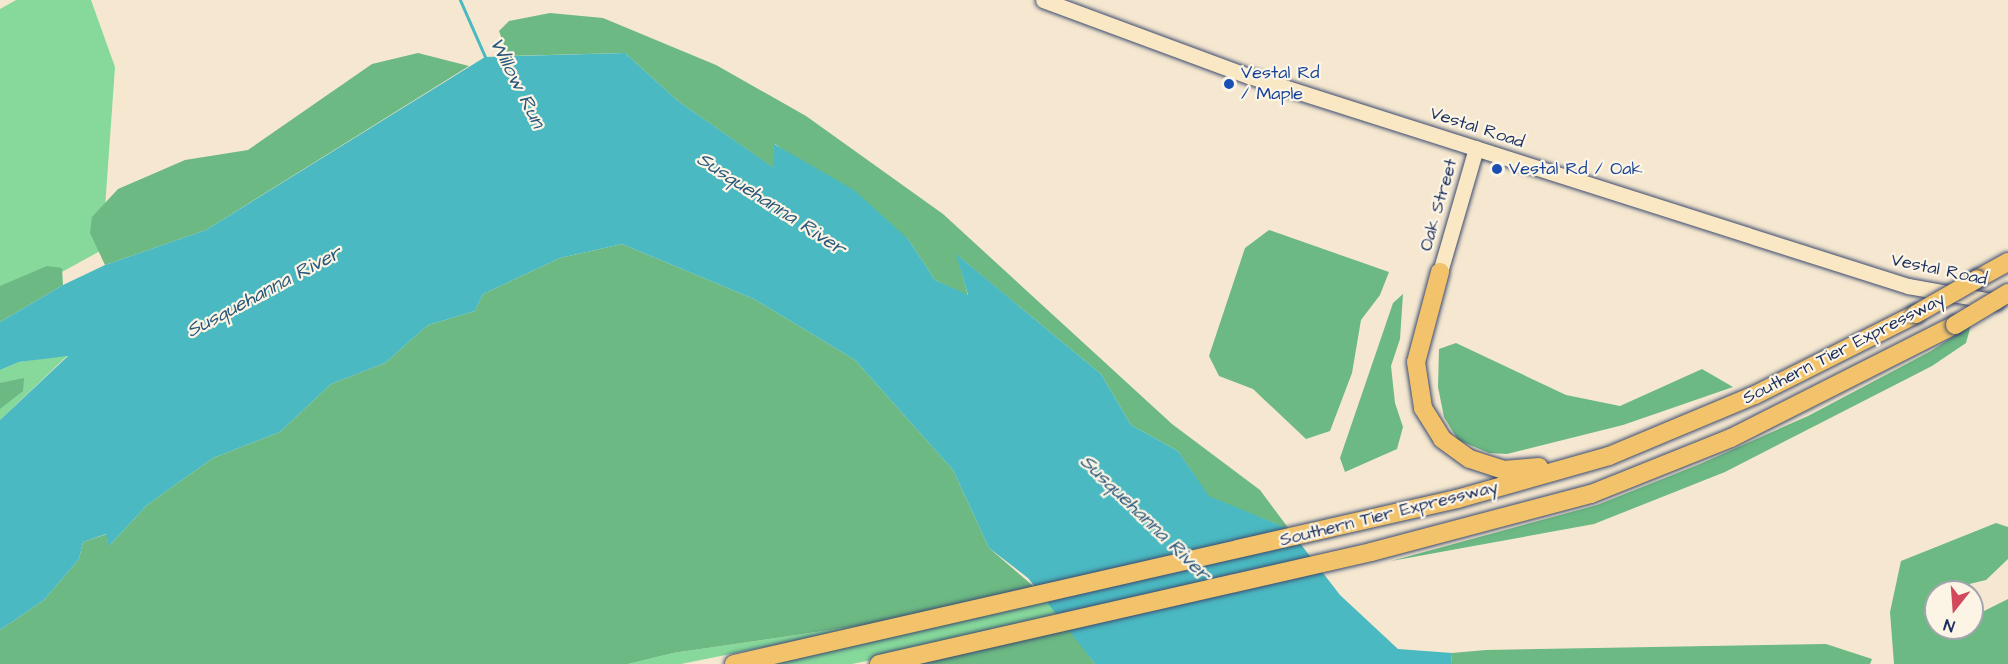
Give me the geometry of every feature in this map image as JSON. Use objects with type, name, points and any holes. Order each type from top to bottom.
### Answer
[{"type":"highway","name":"Southern Tier Expressway","points":[[734,664],[1457,499],[1609,456],[1755,395],[1916,314],[2008,262]]},
{"type":"highway","points":[[1440,272],[1416,362],[1423,408],[1442,439],[1470,459],[1504,470],[1609,456]]},
{"type":"highway","name":"Southern Tier Expressway","points":[[879,664],[1371,552],[1556,504],[1650,472],[1731,438],[1955,324],[2008,293]]},
{"type":"street","name":"Vestal Road","points":[[1043,0],[1194,58],[1908,286],[2008,303]]},
{"type":"street","name":"Oak Street","points":[[1440,272],[1476,148]]},
{"type":"green space","points":[[16,0],[91,0],[115,67],[102,250],[0,306],[0,9]]},
{"type":"green space","points":[[550,13],[603,18],[716,65],[806,116],[943,214],[1172,424],[1260,490],[1289,529],[1209,497],[1178,451],[1131,425],[1101,374],[957,255],[968,296],[935,280],[908,239],[775,144],[775,169],[678,101],[625,53],[508,56],[499,31],[509,21]]},
{"type":"green space","points":[[418,53],[469,66],[206,230],[105,265],[90,233],[92,217],[118,189],[185,160],[248,150],[372,64]]},
{"type":"green space","points":[[1269,230],[1389,272],[1380,295],[1361,320],[1352,373],[1330,431],[1306,439],[1253,389],[1219,376],[1209,356],[1245,248]]},
{"type":"green space","points":[[622,244],[754,299],[855,360],[953,470],[989,548],[1039,591],[905,619],[673,653],[628,664],[0,664],[0,630],[44,600],[79,559],[83,542],[107,534],[110,545],[147,505],[213,458],[280,432],[331,384],[385,363],[428,325],[475,311],[483,294],[560,258]]},
{"type":"green space","points":[[47,266],[62,268],[63,285],[0,322],[0,286]]},
{"type":"green space","points":[[1403,294],[1400,339],[1391,366],[1395,403],[1403,427],[1397,449],[1345,472],[1340,458],[1393,303]]},
{"type":"green space","points":[[1971,325],[1966,343],[1932,366],[1725,472],[1594,524],[1391,561],[1597,505],[1700,464],[1808,416],[1931,351]]},
{"type":"green space","points":[[1456,343],[1566,395],[1620,406],[1702,369],[1733,387],[1623,425],[1507,454],[1489,453],[1458,440],[1444,417],[1438,387],[1439,349]]},
{"type":"green space","points":[[68,355],[0,420],[0,370],[19,362]]},
{"type":"green space","points":[[24,378],[23,391],[0,409],[0,383]]},
{"type":"green space","points":[[1996,523],[2008,527],[2008,559],[1986,580],[1924,580],[1924,640],[1984,640],[1984,611],[2008,599],[2008,664],[1894,664],[1890,612],[1901,561]]},
{"type":"green space","points":[[1046,600],[1062,620],[852,664],[773,664]]},
{"type":"green space","points":[[905,619],[681,664],[628,664],[673,653]]},
{"type":"green space","points":[[1067,626],[1095,664],[919,664]]},
{"type":"green space","points":[[1826,644],[1872,659],[1870,664],[1451,664],[1452,653],[1486,650]]},
{"type":"water","name":"Susquehanna River","points":[[625,53],[678,101],[774,168],[774,144],[854,190],[908,239],[935,280],[968,295],[956,254],[1101,374],[1131,425],[1178,451],[1209,496],[1289,529],[1340,595],[1398,649],[1452,653],[1451,664],[1095,664],[1028,578],[989,548],[953,470],[855,360],[754,299],[622,244],[560,258],[483,294],[475,311],[428,325],[385,363],[331,384],[280,432],[213,458],[147,505],[109,546],[106,534],[83,542],[79,559],[44,600],[0,630],[0,420],[68,356],[19,362],[0,370],[0,322],[63,285],[105,265],[206,230],[485,57]]},
{"type":"waterway","name":"Willow Run","points":[[460,0],[486,59]]},
{"type":"place","name":"Vestal Rd / Maple","points":[[1229,84]]},
{"type":"place","name":"Vestal Rd / Oak","points":[[1497,169]]}]
